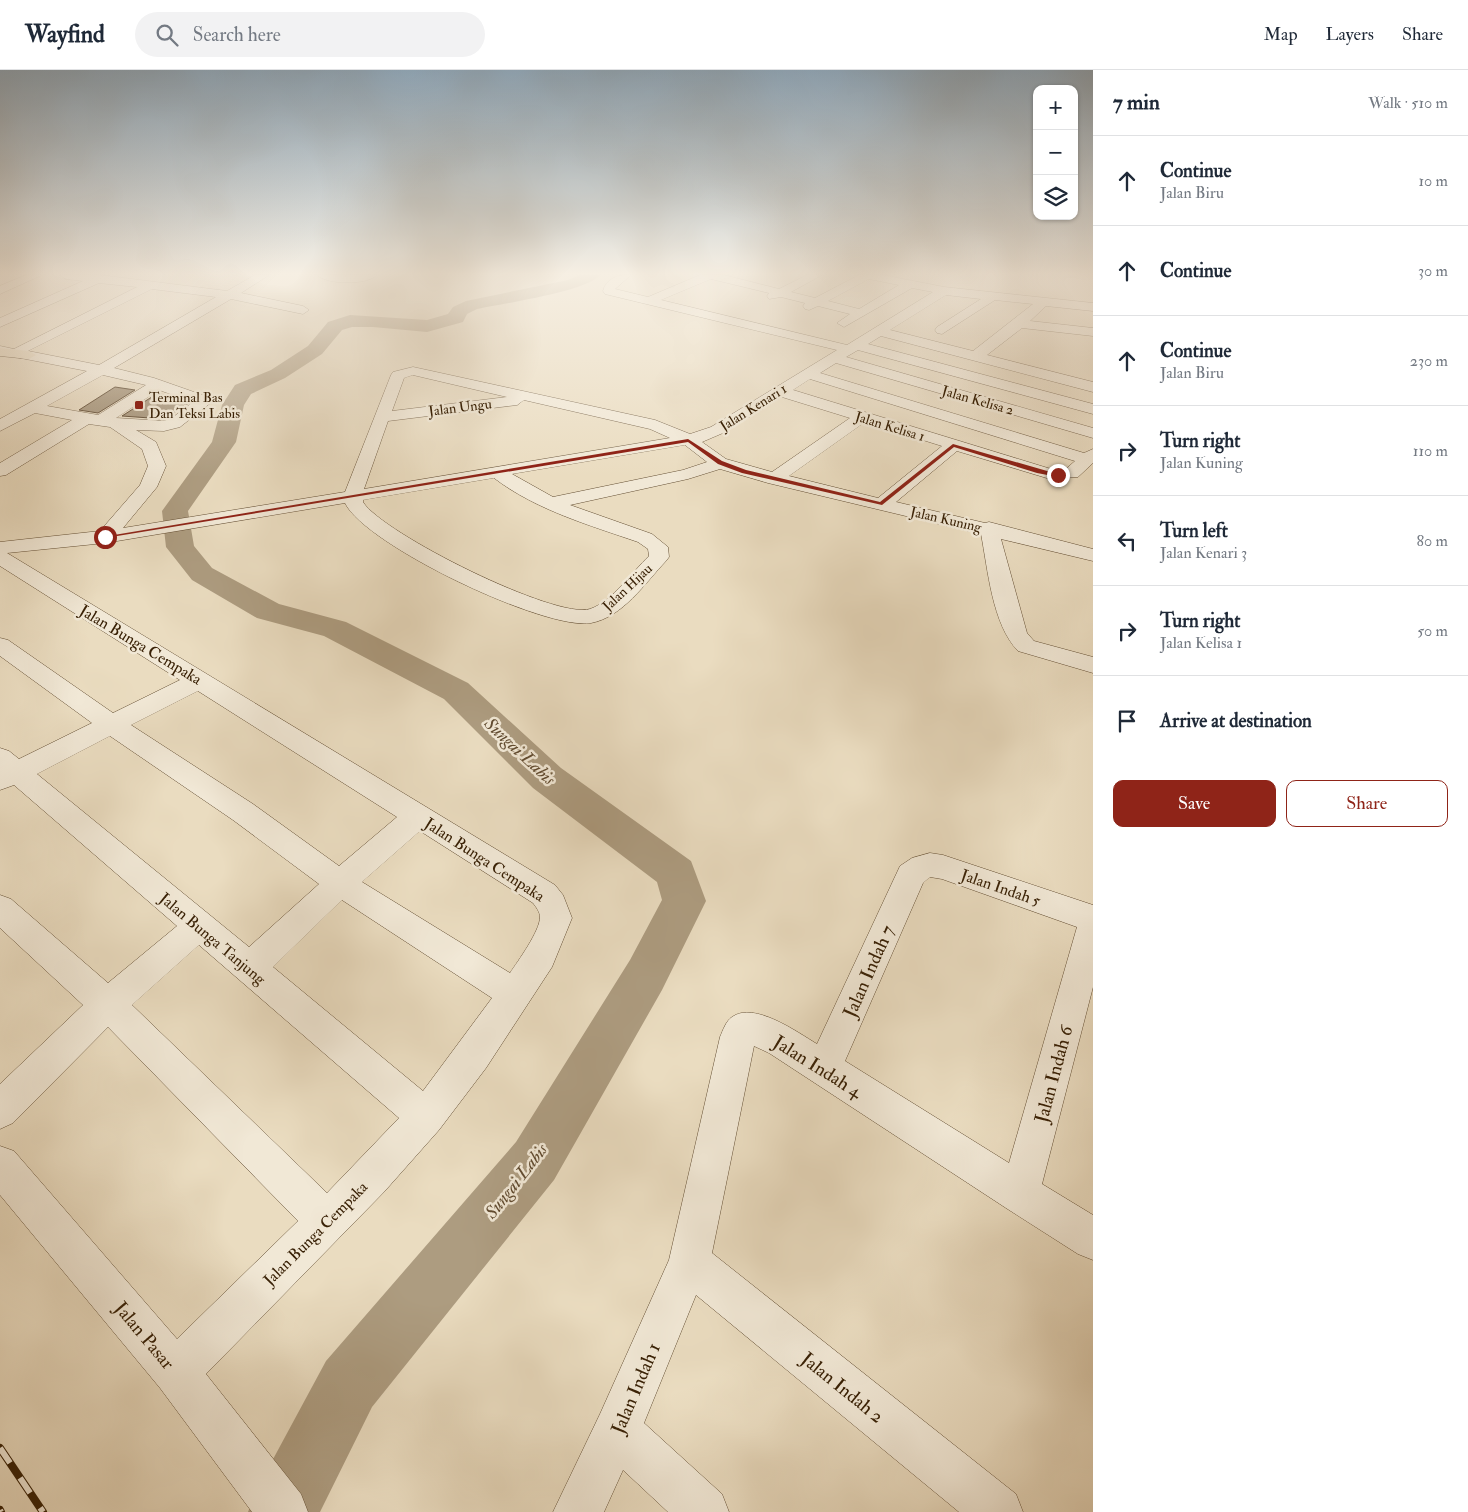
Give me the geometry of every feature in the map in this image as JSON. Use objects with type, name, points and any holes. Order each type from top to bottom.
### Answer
[{"type":"highway","points":[[0,351],[25,352]]},
{"type":"street","points":[[25,352],[43,342]]},
{"type":"street","points":[[0,426],[149,342]]},
{"type":"street","points":[[823,342],[852,347],[994,382],[1093,409]]},
{"type":"street","name":"Jalan Kenari 1","points":[[363,500],[498,472],[688,440],[717,430],[860,342]]},
{"type":"street","points":[[923,342],[1093,387]]},
{"type":"street","points":[[976,356],[994,342]]},
{"type":"street","points":[[0,345],[105,368],[171,395],[205,401],[173,425],[145,425],[106,421],[33,408]]},
{"type":"street","name":"Jalan Kelisa 2","points":[[834,358],[1093,433]]},
{"type":"street","points":[[923,436],[969,398],[994,382],[1013,366]]},
{"type":"street","name":"Jalan Kuning","points":[[363,500],[382,417],[398,375],[406,372],[419,372],[538,397],[666,429],[688,440],[720,462],[774,479],[989,528],[1093,554]]},
{"type":"street","points":[[808,374],[948,417],[1090,456]]},
{"type":"street","points":[[97,390],[122,375]]},
{"type":"street","name":"Jalan Kelisa 1","points":[[780,391],[1039,472],[1058,475],[1072,473],[1090,456]]},
{"type":"street","points":[[0,471],[106,421],[171,395]]},
{"type":"street","points":[[145,425],[171,395]]},
{"type":"street","name":"Jalan Ungu","points":[[382,417],[538,397]]},
{"type":"street","points":[[58,413],[81,399]]},
{"type":"street","points":[[774,479],[862,418]]},
{"type":"street","points":[[105,537],[148,487],[157,466],[150,446],[106,421]]},
{"type":"street","points":[[0,548],[10,550],[216,519],[363,500],[666,429]]},
{"type":"street","points":[[882,504],[953,446]]},
{"type":"street","points":[[553,503],[688,474],[720,462]]},
{"type":"street","name":"Jalan Hijau","points":[[363,500],[416,551],[512,596],[565,615],[578,617],[600,613],[611,606],[659,557],[660,552],[654,543],[645,538],[553,503],[515,486],[498,472]]},
{"type":"street","points":[[428,501],[515,486]]},
{"type":"street","points":[[989,528],[1012,627],[1020,642],[1038,651],[1093,665]]},
{"type":"street","points":[[0,539],[10,550]]},
{"type":"street","name":"Jalan Bunga Cempaka","points":[[10,550],[200,680],[544,894],[552,904],[556,918],[551,935],[540,957],[516,994],[473,1056],[426,1118],[327,1222],[176,1372]]},
{"type":"street","points":[[0,645],[112,725],[243,812],[340,883],[414,932],[516,994]]},
{"type":"street","points":[[6,770],[112,725],[200,680]]},
{"type":"street","name":"Jalan Bunga Tanjung","points":[[6,770],[199,926],[426,1118]]},
{"type":"street","points":[[249,968],[340,883],[418,816]]},
{"type":"street","name":"Jalan Indah 5","points":[[912,875],[918,868],[928,864],[943,867],[1093,918]]},
{"type":"street","name":"Jalan Indah 7","points":[[824,1068],[912,875]]},
{"type":"street","points":[[0,908],[108,1004],[327,1222]]},
{"type":"street","name":"Jalan Indah 6","points":[[1020,1194],[1093,925]]},
{"type":"street","points":[[0,1110],[108,1004],[199,926]]},
{"type":"street","name":"Jalan Indah 4","points":[[689,1262],[738,1037],[744,1029],[755,1029],[781,1041],[1093,1239]]},
{"type":"street","name":"Jalan Pasar","points":[[0,1165],[176,1372],[283,1512]]},
{"type":"street","name":"Jalan Indah 1","points":[[578,1512],[617,1431],[689,1262]]},
{"type":"street","name":"Jalan Indah 2","points":[[689,1262],[998,1512]]},
{"type":"street","points":[[617,1431],[704,1512]]},
{"type":"building","points":[[115,387],[135,390],[98,413],[79,410]]},
{"type":"building","points":[[158,393],[189,403],[164,419],[122,416]]},
{"type":"waterway","name":"Sungai Labis","points":[[283,1512],[349,1384],[535,1161],[646,975],[684,901],[676,873],[547,778],[456,691],[335,629],[268,611],[202,574],[180,547],[175,511],[224,442],[233,405],[243,390],[278,374],[315,350],[321,342]]},
{"type":"railway","points":[[0,1448],[43,1512]]},
{"type":"place","name":"Terminal Bas Dan Teksi Labis","points":[[139,405]]},
{"type":"route","points":[[105,537],[688,440],[702,452],[744,472],[882,504],[953,446],[1039,472],[1058,475]]}]
